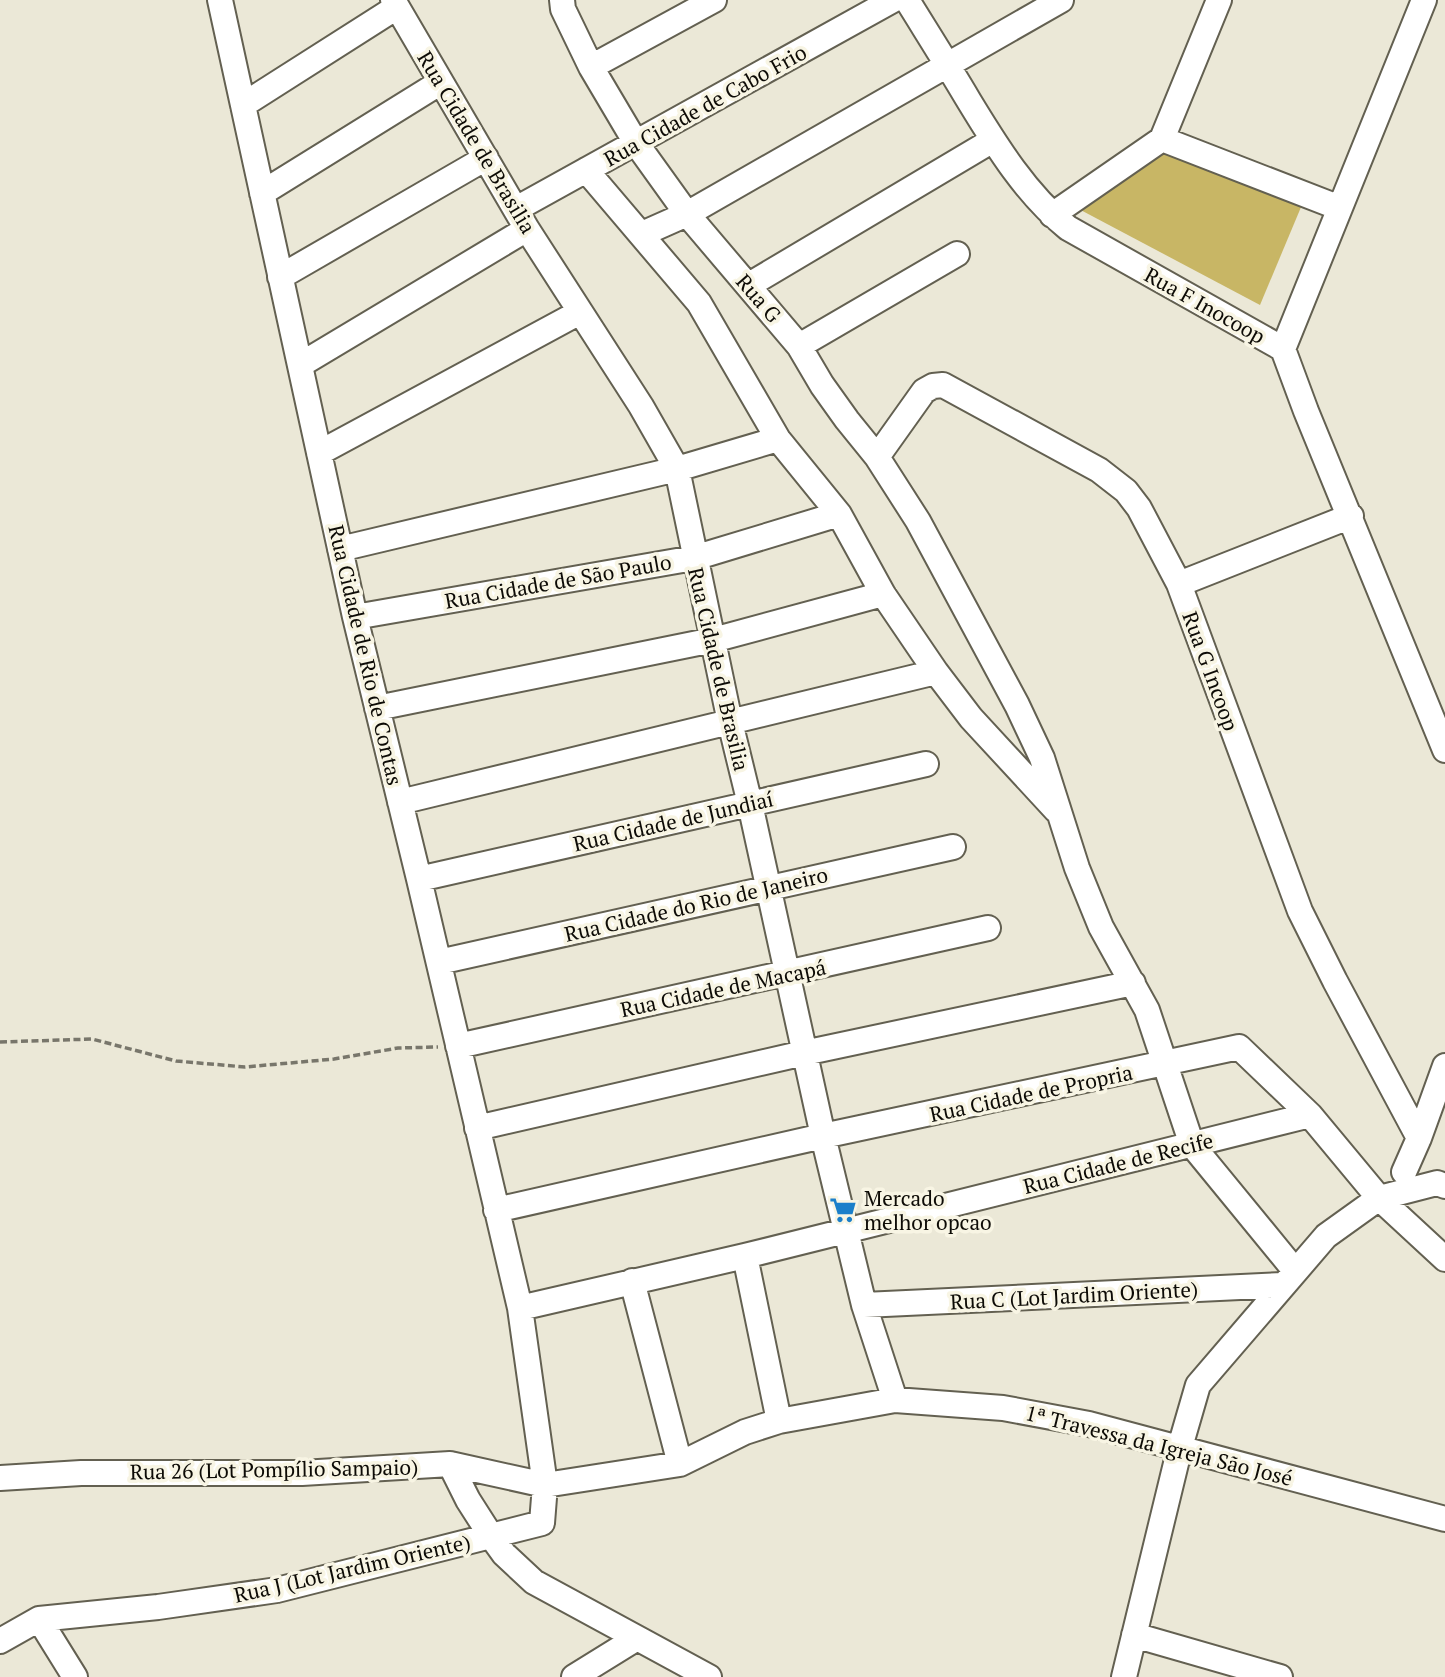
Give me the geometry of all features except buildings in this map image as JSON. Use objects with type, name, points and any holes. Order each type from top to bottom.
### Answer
[{"type":"street","name":"Rua G","points":[[562,0],[563,9],[591,67],[636,143],[687,214],[799,346],[918,521],[1017,705],[1042,758],[1077,868],[1101,927],[1147,1010],[1192,1146]]},
{"type":"street","points":[[591,67],[714,0]]},
{"type":"street","name":"Rua Cidade de Cabo Frio","points":[[300,365],[522,219],[586,170],[893,0]]},
{"type":"street","name":"Rua F Inocoop","points":[[907,0],[993,140],[1032,194],[1052,215],[1068,229],[1283,349],[1306,411],[1439,716],[1445,750]]},
{"type":"street","points":[[642,234],[687,214],[1061,0]]},
{"type":"street","points":[[1052,215],[1162,139],[1219,0]]},
{"type":"street","points":[[1283,349],[1424,0]]},
{"type":"street","name":"Rua Cidade de Rio de Contas","points":[[228,4],[243,105],[355,617],[520,1308],[545,1485]]},
{"type":"street","points":[[243,105],[395,4]]},
{"type":"street","name":"Rua Cidade de Brasilia","points":[[395,4],[522,219],[641,406],[677,469],[730,722],[845,1230],[864,1305],[895,1400]]},
{"type":"street","points":[[262,193],[441,82]]},
{"type":"street","points":[[1162,139],[1340,208]]},
{"type":"street","points":[[749,285],[993,140]]},
{"type":"street","points":[[280,277],[486,158]]},
{"type":"street","points":[[586,170],[699,303],[778,439],[839,514],[883,594],[936,672],[971,718],[1058,812]]},
{"type":"street","points":[[799,346],[957,254]]},
{"type":"street","points":[[319,453],[580,312]]},
{"type":"street","name":"Rua G Incoop","points":[[877,457],[924,391],[943,385],[1099,470],[1126,491],[1139,508],[1179,584],[1300,911],[1419,1138]]},
{"type":"street","points":[[340,549],[677,469],[778,439]]},
{"type":"street","name":"Rua Cidade de São Paulo","points":[[355,617],[694,558],[839,514]]},
{"type":"street","points":[[1179,584],[1351,516]]},
{"type":"street","points":[[377,708],[713,640],[883,594]]},
{"type":"street","points":[[400,802],[936,672]]},
{"type":"street","name":"Rua Cidade de Jundiaí","points":[[419,879],[926,764]]},
{"type":"street","name":"Rua Cidade do Rio de Janeiro","points":[[439,962],[953,847]]},
{"type":"street","name":"Rua Cidade de Macapá","points":[[458,1046],[988,928]]},
{"type":"street","points":[[477,1128],[1133,983]]},
{"type":"street","name":"Rua Cidade de Propria","points":[[496,1210],[823,1136],[1239,1048],[1310,1115]]},
{"type":"street","points":[[1404,1172],[1445,1066]]},
{"type":"street","points":[[1310,1115],[1379,1198],[1445,1259]]},
{"type":"street","name":"Rua Cidade de Recife","points":[[520,1308],[745,1256],[1310,1115]]},
{"type":"street","points":[[1192,1146],[1288,1276]]},
{"type":"street","points":[[1124,1677],[1180,1447],[1198,1385],[1288,1276],[1326,1236],[1379,1198],[1437,1183],[1445,1186]]},
{"type":"street","points":[[745,1256],[779,1421]]},
{"type":"street","name":"Rua C (Lot Jardim Oriente)","points":[[864,1305],[1288,1276]]},
{"type":"street","points":[[632,1281],[680,1464]]},
{"type":"street","name":"1ª Travessa da Igreja São José","points":[[545,1485],[680,1464],[745,1432],[779,1421],[895,1400],[1003,1408],[1089,1424],[1445,1519]]},
{"type":"street","points":[[450,1464],[468,1500],[491,1536],[504,1554],[534,1582],[709,1677]]},
{"type":"street","name":"Rua 26 (Lot Pompílio Sampaio)","points":[[0,1478],[81,1473],[302,1473],[450,1464],[545,1485]]},
{"type":"street","name":"Rua J (Lot Jardim Oriente)","points":[[39,1619],[158,1607],[277,1590],[542,1523],[545,1485]]},
{"type":"street","points":[[0,1641],[39,1619],[75,1677]]},
{"type":"street","points":[[1134,1635],[1280,1677]]},
{"type":"street","points":[[574,1677],[637,1638]]},
{"type":"path","points":[[0,1042],[92,1039],[176,1061],[245,1067],[334,1059],[398,1048],[458,1046]]},
{"type":"shaded area","points":[[1160,142],[1304,200],[1260,305],[1075,207]]},
{"type":"place","name":"Mercado melhor opcao","points":[[843,1210]]}]
